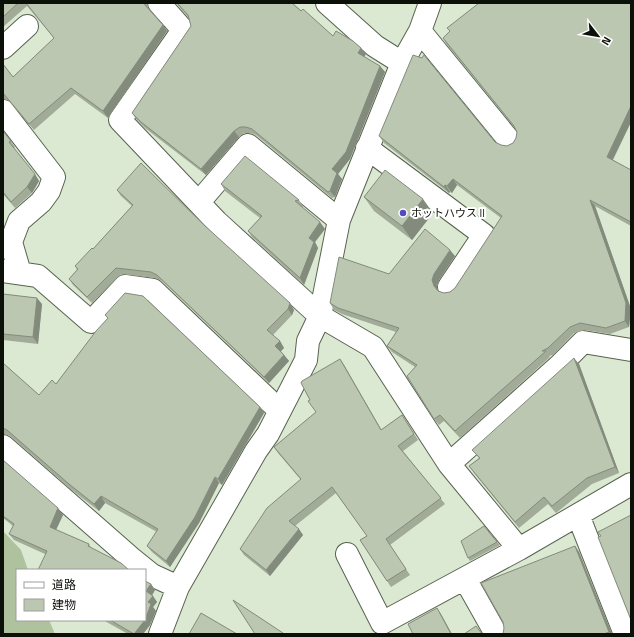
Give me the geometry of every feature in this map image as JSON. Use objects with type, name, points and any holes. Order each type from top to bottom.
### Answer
[{"type":"street","points":[[159,3],[183,30],[120,120],[218,222],[320,316],[373,347],[449,464],[519,550]]},
{"type":"street","points":[[327,3],[375,46],[402,63]]},
{"type":"street","points":[[160,634],[178,587],[256,451],[268,434],[306,360],[308,340],[320,316],[339,220],[402,63],[420,31],[430,3]]},
{"type":"street","points":[[3,48],[27,26]]},
{"type":"street","points":[[420,31],[509,140]]},
{"type":"street","points":[[3,111],[54,177],[50,191],[41,202],[19,221],[10,242],[12,272],[38,276],[91,322],[125,286],[153,290],[280,410]]},
{"type":"street","points":[[199,202],[248,145],[339,220]]},
{"type":"street","points":[[367,148],[484,235],[449,287]]},
{"type":"street","points":[[449,464],[559,366],[583,342],[631,350]]},
{"type":"street","points":[[3,446],[145,569]]},
{"type":"street","points":[[347,554],[382,623],[396,626],[465,579],[519,550],[631,484]]},
{"type":"street","points":[[578,515],[625,634]]},
{"type":"street","points":[[146,570],[152,575],[178,587]]},
{"type":"street","points":[[465,579],[496,634]]},
{"type":"green space","points":[[3,531],[21,550],[28,569],[16,569],[16,621],[49,621],[55,634],[3,634]]},
{"type":"building","points":[[3,3],[18,3],[3,17]]},
{"type":"building","points":[[26,3],[144,3],[163,25],[103,111],[71,88],[29,124],[3,93],[3,64],[13,77],[54,38]]},
{"type":"building","points":[[177,3],[292,3],[301,11],[303,9],[333,36],[336,31],[353,41],[361,48],[358,53],[380,66],[346,152],[332,169],[337,173],[330,191],[328,192],[252,129],[240,127],[234,131],[201,169],[141,122],[132,113],[191,26],[188,15]]},
{"type":"building","points":[[479,3],[631,3],[631,106],[607,157],[631,170],[631,222],[590,200],[626,303],[625,321],[606,328],[580,323],[570,327],[548,348],[542,351],[546,351],[455,431],[440,415],[434,419],[407,376],[417,365],[387,346],[399,328],[338,308],[330,303],[339,257],[389,274],[425,229],[450,250],[434,274],[432,280],[438,291],[444,293],[450,292],[455,288],[502,216],[453,179],[447,186],[445,185],[444,187],[379,136],[413,55],[422,58],[424,55],[495,142],[507,146],[513,143],[517,132],[514,126],[443,38],[450,31],[447,28]]},
{"type":"building","points":[[3,131],[11,141],[9,142],[35,174],[27,187],[11,202],[3,192]]},
{"type":"building","points":[[245,156],[299,200],[295,201],[320,222],[309,238],[314,242],[300,278],[248,231],[262,216],[221,184]]},
{"type":"building","points":[[141,163],[204,225],[290,303],[288,309],[267,330],[280,341],[275,346],[284,355],[264,377],[157,275],[151,272],[116,268],[87,297],[69,279],[78,269],[75,266],[92,248],[93,249],[133,205],[117,190]]},
{"type":"building","points":[[385,170],[423,199],[402,226],[364,197]]},
{"type":"building","points":[[125,293],[143,296],[260,407],[218,479],[215,477],[195,517],[166,561],[147,546],[158,529],[101,496],[94,504],[3,428],[3,363],[39,395],[52,380],[56,384],[96,331],[108,318],[105,315]]},
{"type":"building","points":[[3,294],[37,298],[33,337],[3,334]]},
{"type":"building","points":[[574,358],[615,467],[587,478],[552,506],[544,497],[515,522],[469,466],[480,458],[472,450]]},
{"type":"building","points":[[340,359],[381,430],[402,415],[414,434],[398,446],[441,498],[386,539],[406,569],[387,581],[360,540],[367,536],[332,487],[289,521],[299,529],[266,570],[240,549],[267,508],[301,479],[274,447],[316,412],[308,401],[310,400],[301,383],[302,381]]},
{"type":"building","points":[[3,460],[58,508],[50,527],[89,544],[88,546],[121,563],[128,569],[38,569],[47,551],[9,534],[14,524],[3,516]]},
{"type":"building","points":[[631,515],[631,620],[598,537],[601,536],[598,532]]},
{"type":"building","points":[[484,526],[497,542],[468,558],[461,541]]},
{"type":"building","points":[[575,546],[609,632],[604,634],[503,634],[503,622],[481,583]]},
{"type":"building","points":[[146,582],[151,584],[146,591]]},
{"type":"building","points":[[146,591],[153,596],[148,602],[151,604],[146,617]]},
{"type":"building","points":[[233,600],[283,633],[255,634]]},
{"type":"building","points":[[437,608],[451,634],[413,634],[408,624]]},
{"type":"building","points":[[201,613],[237,634],[189,634]]},
{"type":"building","points":[[112,621],[144,621],[134,634]]},
{"type":"building","points":[[476,626],[482,634],[464,634]]},
{"type":"place","name":"ホットハウス II","points":[[403,213]]}]
